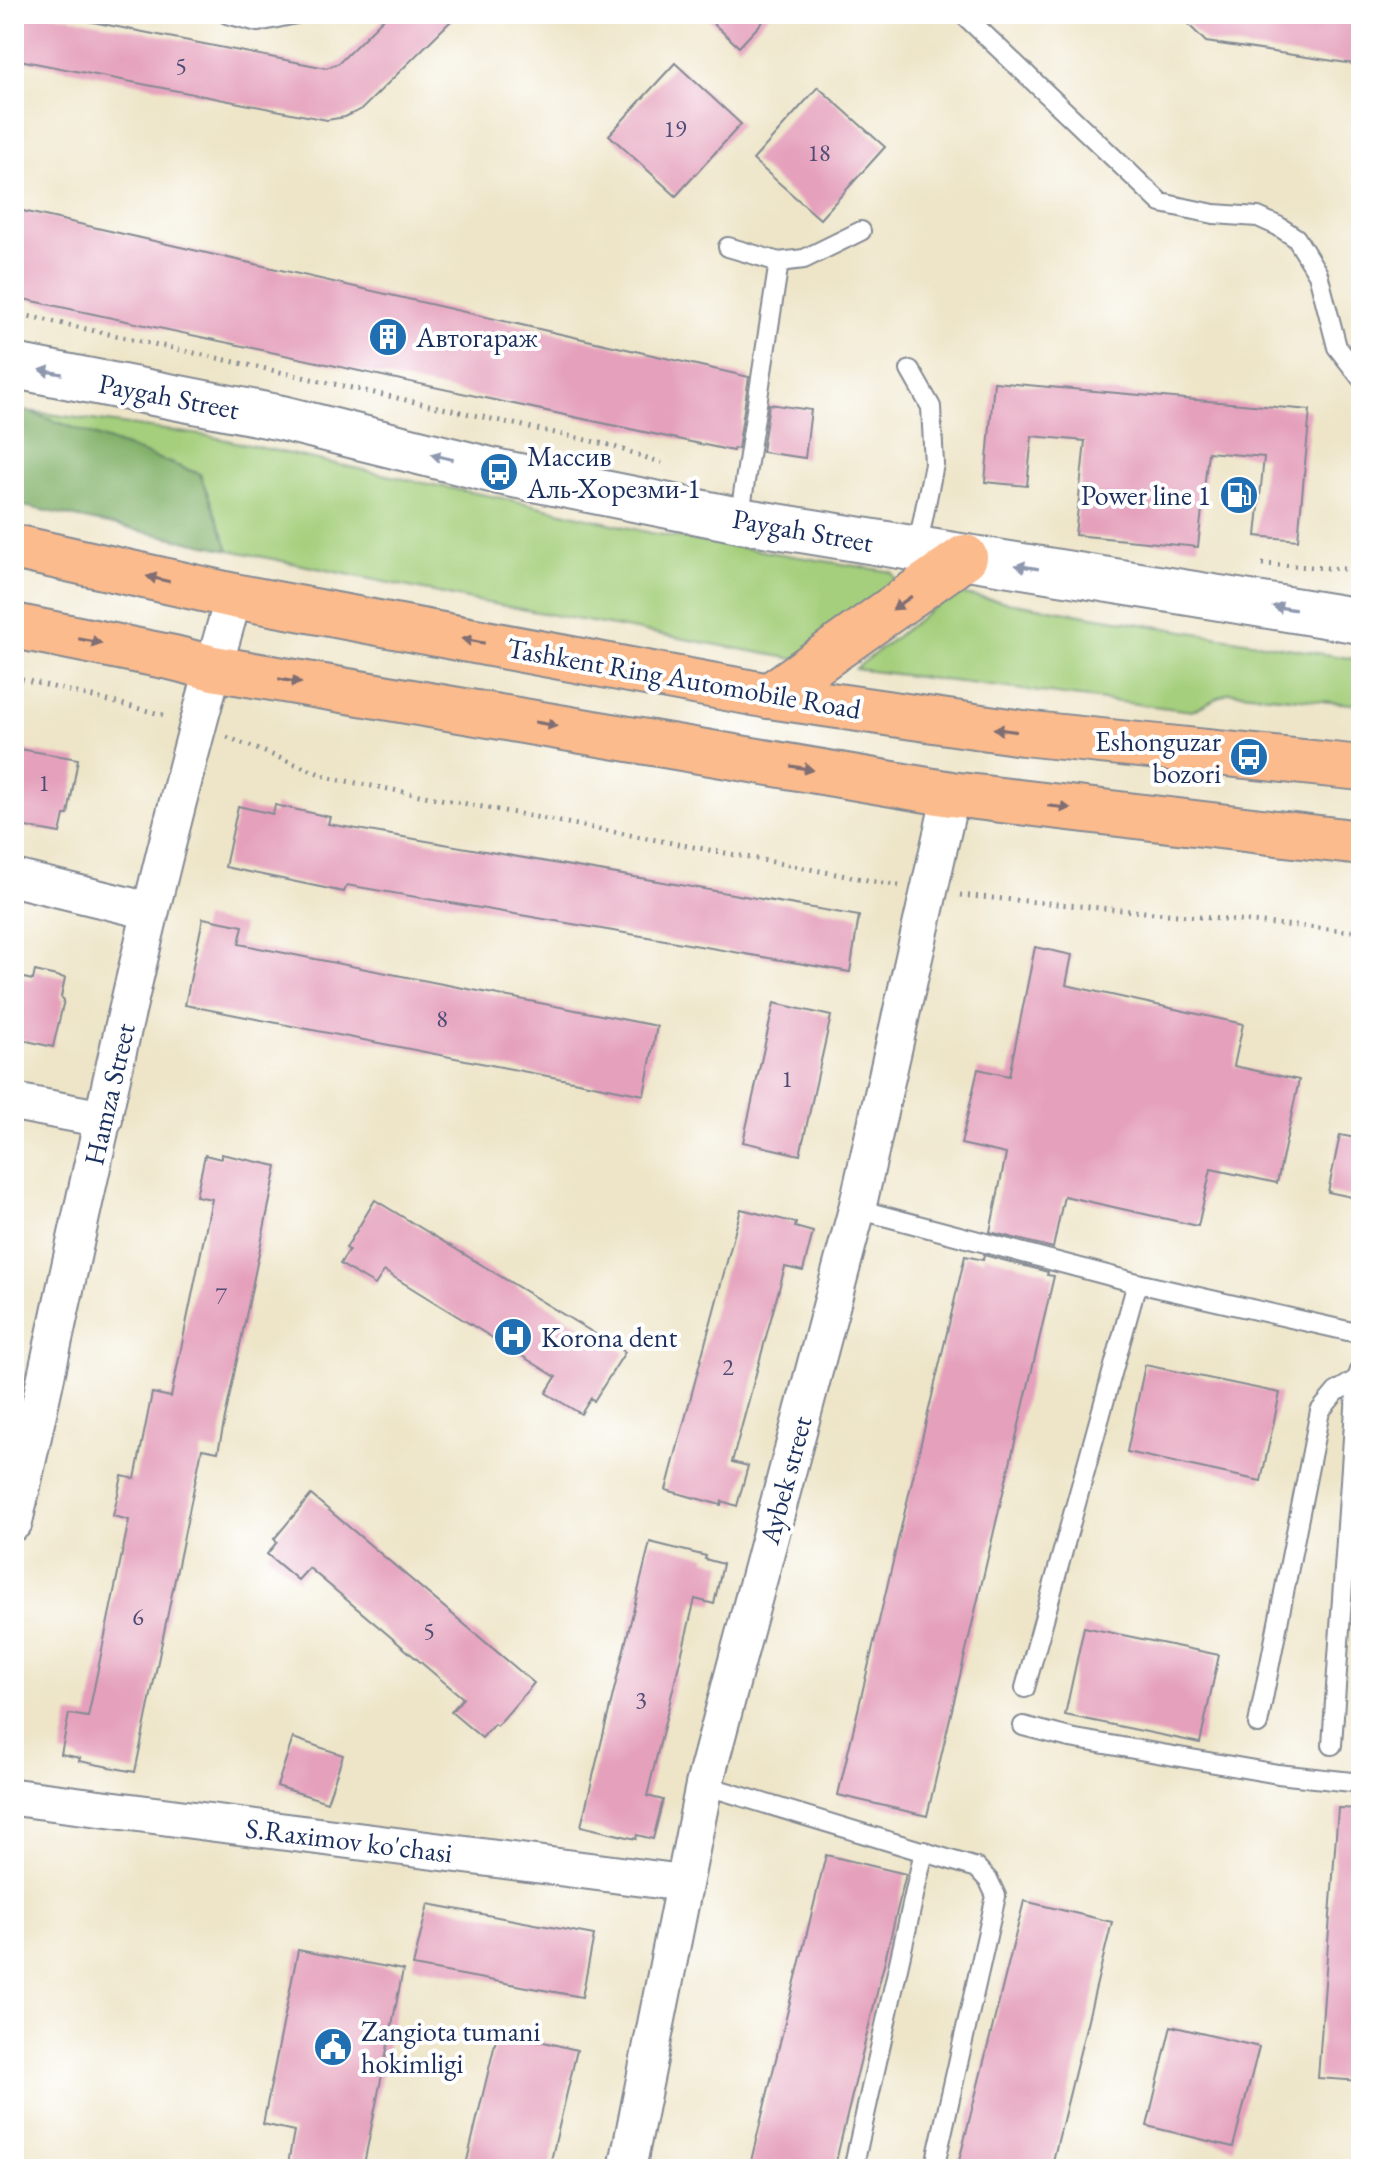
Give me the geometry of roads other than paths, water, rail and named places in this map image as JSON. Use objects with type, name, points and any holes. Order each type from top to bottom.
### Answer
[{"type":"highway","name":"Tashkent Ring Automobile Road","points":[[14,547],[234,596],[769,696],[1023,733],[1361,768]]},
{"type":"highway","points":[[769,696],[965,557]]},
{"type":"highway","points":[[14,626],[213,668],[951,794],[1361,843]]},
{"type":"street","name":"Paygah Street","points":[[14,366],[282,418],[499,472],[739,520],[1361,621]]},
{"type":"street","name":"Hamza Street","points":[[14,1522],[150,911],[197,725],[234,596]]},
{"type":"street","name":"Aybek street","points":[[627,2169],[704,1785],[857,1209],[951,794]]},
{"type":"street","points":[[14,878],[150,911]]},
{"type":"street","points":[[14,1102],[104,1119]]},
{"type":"street","name":"S.Raximov ko'chasi","points":[[14,1797],[683,1883]]},
{"type":"lane","points":[[227,14],[258,22],[296,14]]},
{"type":"lane","points":[[963,14],[1161,203],[1214,214],[1258,217],[1296,238],[1318,274],[1337,347],[1361,378]]},
{"type":"lane","points":[[728,247],[779,262],[804,259],[861,231]]},
{"type":"lane","points":[[739,520],[779,262]]},
{"type":"lane","points":[[910,370],[931,407],[934,464],[917,549]]},
{"type":"lane","points":[[857,1209],[1137,1283],[1361,1334]]},
{"type":"lane","points":[[1025,1688],[1137,1283]]},
{"type":"lane","points":[[1258,1724],[1320,1411],[1336,1392],[1359,1373]]},
{"type":"lane","points":[[1332,1745],[1359,1373]]},
{"type":"lane","points":[[1023,1726],[1070,1738],[1278,1774],[1361,1783]]},
{"type":"lane","points":[[704,1785],[977,1868],[989,1881],[996,1896],[934,2169]]},
{"type":"lane","points":[[853,2169],[924,1851]]},
{"type":"place","name":"Автогараж","points":[[388,337]]},
{"type":"place","name":"Массив Аль-Хорезми-1","points":[[499,472]]},
{"type":"place","name":"Power line 1","points":[[1239,495]]},
{"type":"place","name":"Eshonguzar bozori","points":[[1249,757]]},
{"type":"place","name":"Korona dent","points":[[513,1337]]},
{"type":"place","name":"Zangiota tumani hokimligi","points":[[333,2047]]}]
